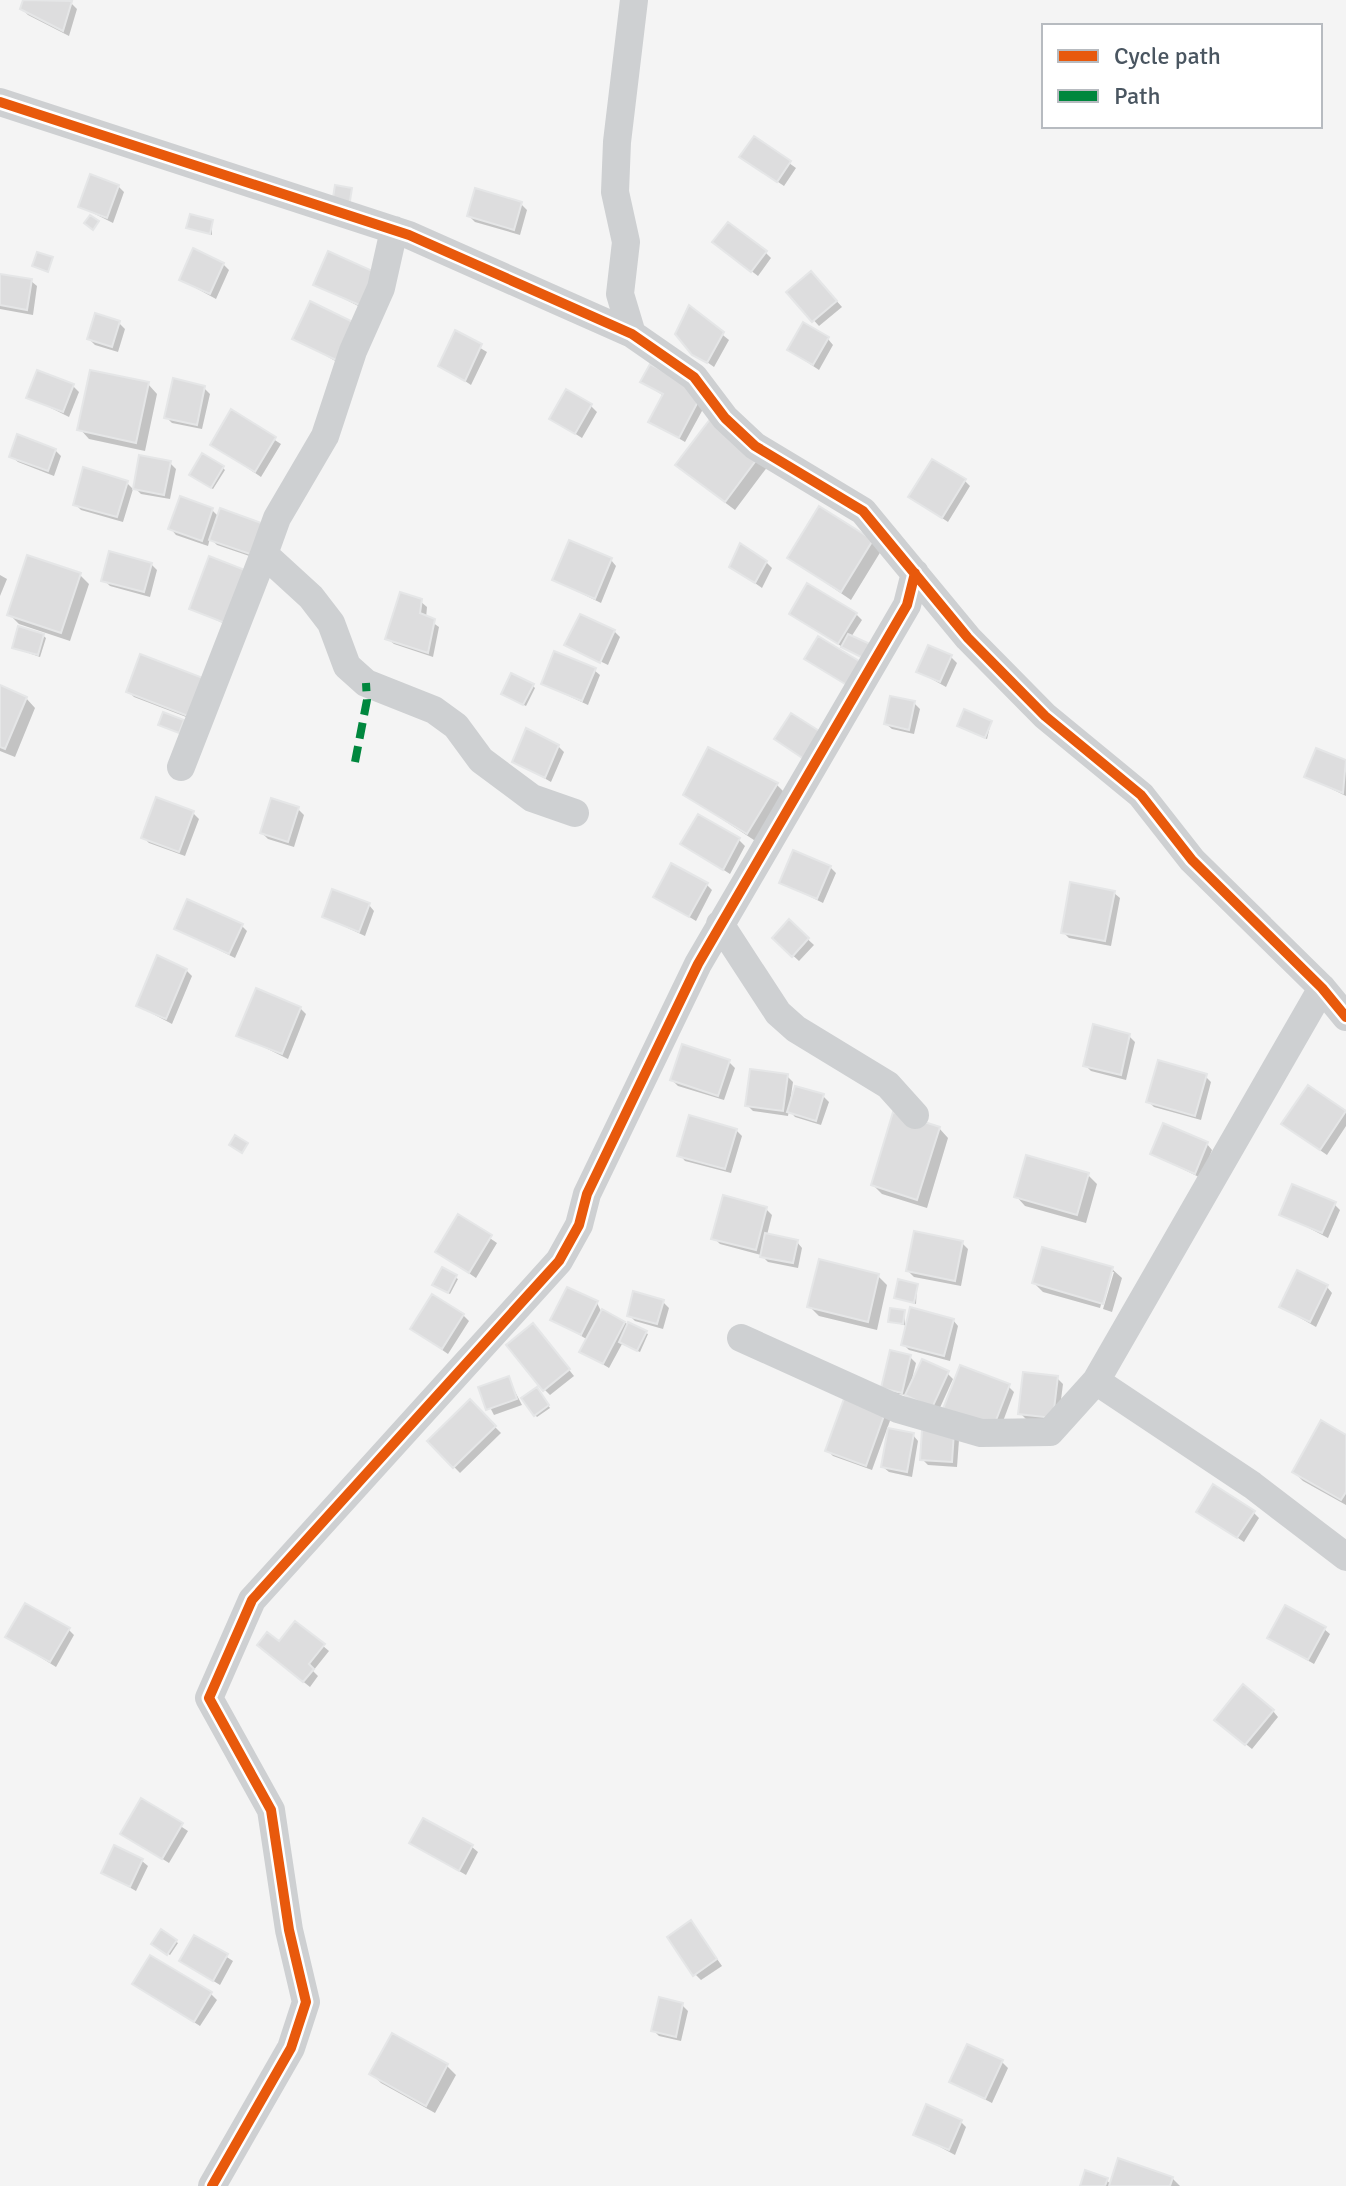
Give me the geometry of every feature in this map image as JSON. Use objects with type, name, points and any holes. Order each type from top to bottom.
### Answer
[{"type":"street","points":[[632,334],[620,294],[626,242],[615,192],[617,142],[634,0]]},
{"type":"street","points":[[0,102],[394,230],[632,334],[694,377],[725,418],[755,446],[863,511],[968,638],[1045,716],[1141,795],[1192,860],[1322,988],[1346,1017]]},
{"type":"street","points":[[181,767],[277,518],[325,436],[353,351],[381,288],[394,230]]},
{"type":"street","points":[[264,554],[311,597],[331,623],[347,666],[366,683],[434,710],[456,726],[481,760],[532,798],[575,813]]},
{"type":"street","points":[[212,2186],[291,2048],[306,2002],[289,1930],[271,1810],[209,1698],[252,1600],[559,1261],[579,1225],[587,1194],[618,1135],[645,1070],[720,924],[907,605],[915,573]]},
{"type":"street","points":[[720,924],[778,1013],[796,1029],[888,1085],[915,1115]]},
{"type":"street","points":[[741,1338],[898,1409],[981,1433],[1050,1432],[1096,1381],[1322,988]]},
{"type":"street","points":[[1096,1381],[1252,1485],[1346,1557]]},
{"type":"building","points":[[23,0],[72,1],[63,31],[20,9]]},
{"type":"building","points":[[754,136],[791,161],[777,182],[739,157]]},
{"type":"building","points":[[90,174],[119,185],[107,218],[78,207]]},
{"type":"building","points":[[335,185],[352,188],[349,207],[332,204]]},
{"type":"building","points":[[475,188],[522,202],[514,230],[467,216]]},
{"type":"building","points":[[190,214],[213,220],[210,234],[186,228]]},
{"type":"building","points":[[90,215],[99,221],[93,230],[84,223]]},
{"type":"building","points":[[728,222],[767,251],[751,272],[712,242]]},
{"type":"building","points":[[193,248],[224,263],[210,294],[179,280]]},
{"type":"building","points":[[328,251],[379,274],[364,307],[313,285]]},
{"type":"building","points":[[37,252],[53,257],[48,272],[32,266]]},
{"type":"building","points":[[811,271],[837,301],[812,322],[786,292]]},
{"type":"building","points":[[0,274],[32,279],[27,310],[0,305]]},
{"type":"building","points":[[310,301],[357,324],[338,361],[292,339]]},
{"type":"building","points":[[689,305],[724,332],[707,363],[692,355],[675,334]]},
{"type":"building","points":[[95,313],[120,321],[112,347],[87,339]]},
{"type":"building","points":[[803,322],[829,337],[813,365],[787,350]]},
{"type":"building","points":[[455,330],[482,344],[465,381],[438,366]]},
{"type":"building","points":[[650,364],[703,392],[679,438],[648,422],[663,394],[640,382]]},
{"type":"building","points":[[37,370],[74,384],[63,412],[26,398]]},
{"type":"building","points":[[90,370],[149,382],[136,443],[77,430]]},
{"type":"building","points":[[173,378],[205,386],[197,425],[164,418]]},
{"type":"building","points":[[566,389],[592,404],[575,434],[549,419]]},
{"type":"building","points":[[231,409],[276,437],[255,472],[210,445]]},
{"type":"building","points":[[711,418],[760,455],[725,502],[675,465]]},
{"type":"building","points":[[17,434],[56,449],[48,471],[9,457]]},
{"type":"building","points":[[202,453],[224,466],[211,488],[189,475]]},
{"type":"building","points":[[139,455],[171,461],[164,495],[133,489]]},
{"type":"building","points":[[932,459],[966,479],[942,518],[908,497]]},
{"type":"building","points":[[83,467],[128,481],[117,517],[73,505]]},
{"type":"building","points":[[180,496],[213,508],[202,541],[168,529]]},
{"type":"building","points":[[819,506],[873,540],[841,592],[787,558]]},
{"type":"building","points":[[220,508],[264,524],[253,555],[209,540]]},
{"type":"building","points":[[569,540],[612,558],[595,599],[552,580]]},
{"type":"building","points":[[740,543],[767,561],[755,583],[729,567]]},
{"type":"building","points":[[109,551],[152,563],[144,592],[101,581]]},
{"type":"building","points":[[27,555],[81,573],[61,633],[7,615]]},
{"type":"building","points":[[209,556],[245,570],[225,623],[189,609]]},
{"type":"building","points":[[807,583],[857,613],[838,644],[789,614]]},
{"type":"building","points":[[400,592],[422,599],[420,613],[435,619],[428,653],[385,639]]},
{"type":"building","points":[[580,614],[615,630],[600,663],[564,645]]},
{"type":"building","points":[[18,626],[44,634],[38,655],[12,648]]},
{"type":"building","points":[[848,634],[870,644],[863,658],[841,647]]},
{"type":"building","points":[[818,636],[864,664],[850,687],[804,659]]},
{"type":"building","points":[[928,645],[952,655],[940,682],[916,672]]},
{"type":"building","points":[[554,651],[596,668],[582,701],[541,684]]},
{"type":"building","points":[[140,654],[203,678],[188,716],[126,692]]},
{"type":"building","points":[[511,673],[534,684],[523,705],[501,694]]},
{"type":"building","points":[[0,685],[27,697],[5,749],[0,747]]},
{"type":"building","points":[[890,696],[915,701],[909,730],[884,724]]},
{"type":"building","points":[[964,709],[992,721],[985,738],[957,726]]},
{"type":"building","points":[[163,712],[184,720],[179,733],[158,725]]},
{"type":"building","points":[[791,713],[824,734],[807,761],[774,739]]},
{"type":"building","points":[[526,728],[559,745],[545,778],[512,762]]},
{"type":"building","points":[[708,747],[778,783],[747,834],[683,795]]},
{"type":"building","points":[[1316,748],[1346,760],[1343,793],[1304,777]]},
{"type":"building","points":[[156,797],[194,811],[179,852],[141,838]]},
{"type":"building","points":[[271,798],[299,807],[288,842],[260,833]]},
{"type":"building","points":[[698,814],[740,838],[723,870],[680,844]]},
{"type":"building","points":[[793,850],[831,866],[817,899],[779,883]]},
{"type":"building","points":[[671,863],[708,883],[689,917],[653,897]]},
{"type":"building","points":[[1070,882],[1115,891],[1105,941],[1061,933]]},
{"type":"building","points":[[332,889],[370,903],[359,932],[322,917]]},
{"type":"building","points":[[187,899],[243,924],[229,954],[174,929]]},
{"type":"building","points":[[789,919],[809,938],[792,957],[772,938]]},
{"type":"building","points":[[157,955],[187,969],[166,1019],[136,1006]]},
{"type":"building","points":[[256,988],[301,1007],[282,1054],[236,1036]]},
{"type":"building","points":[[1093,1024],[1130,1034],[1121,1075],[1083,1066]]},
{"type":"building","points":[[682,1044],[730,1060],[718,1096],[670,1080]]},
{"type":"building","points":[[1158,1060],[1207,1074],[1195,1116],[1146,1102]]},
{"type":"building","points":[[750,1069],[788,1074],[783,1111],[745,1106]]},
{"type":"building","points":[[1308,1085],[1346,1111],[1320,1150],[1281,1124]]},
{"type":"building","points":[[795,1086],[824,1094],[816,1121],[787,1112]]},
{"type":"building","points":[[893,1112],[940,1127],[917,1200],[871,1185]]},
{"type":"building","points":[[689,1115],[737,1129],[725,1169],[677,1156]]},
{"type":"building","points":[[1163,1123],[1208,1142],[1195,1174],[1150,1154]]},
{"type":"building","points":[[235,1135],[248,1143],[242,1153],[229,1145]]},
{"type":"building","points":[[1026,1155],[1089,1173],[1077,1215],[1014,1197]]},
{"type":"building","points":[[1292,1184],[1336,1202],[1322,1233],[1279,1215]]},
{"type":"building","points":[[723,1195],[767,1207],[756,1250],[711,1239]]},
{"type":"building","points":[[458,1214],[492,1235],[469,1273],[435,1252]]},
{"type":"building","points":[[914,1231],[963,1241],[955,1281],[906,1271]]},
{"type":"building","points":[[765,1233],[798,1240],[793,1263],[760,1257]]},
{"type":"building","points":[[1042,1247],[1113,1267],[1103,1304],[1032,1283]]},
{"type":"building","points":[[819,1259],[879,1274],[868,1322],[807,1307]]},
{"type":"building","points":[[442,1267],[457,1275],[448,1293],[432,1285]]},
{"type":"building","points":[[1297,1270],[1328,1285],[1310,1322],[1279,1307]]},
{"type":"building","points":[[898,1279],[918,1284],[914,1303],[894,1298]]},
{"type":"building","points":[[567,1287],[598,1301],[581,1335],[550,1320]]},
{"type":"building","points":[[633,1291],[664,1300],[657,1324],[627,1316]]},
{"type":"building","points":[[432,1294],[464,1314],[442,1349],[410,1329]]},
{"type":"building","points":[[910,1307],[954,1319],[944,1356],[901,1345]]},
{"type":"building","points":[[890,1308],[905,1310],[903,1324],[888,1322]]},
{"type":"building","points":[[602,1309],[625,1322],[603,1364],[579,1352]]},
{"type":"building","points":[[628,1322],[647,1331],[637,1351],[619,1342]]},
{"type":"building","points":[[533,1323],[570,1369],[543,1391],[506,1345]]},
{"type":"building","points":[[890,1350],[911,1355],[902,1393],[881,1388]]},
{"type":"building","points":[[922,1359],[949,1371],[932,1408],[905,1395]]},
{"type":"building","points":[[960,1365],[1010,1384],[993,1428],[943,1409]]},
{"type":"building","points":[[1023,1372],[1058,1376],[1053,1418],[1018,1414]]},
{"type":"building","points":[[509,1376],[517,1399],[486,1410],[478,1387]]},
{"type":"building","points":[[537,1387],[549,1405],[534,1416],[521,1398]]},
{"type":"building","points":[[845,1396],[886,1410],[866,1466],[825,1451]]},
{"type":"building","points":[[470,1399],[496,1426],[453,1468],[427,1441]]},
{"type":"building","points":[[1321,1420],[1346,1435],[1346,1492],[1341,1500],[1292,1472]]},
{"type":"building","points":[[888,1428],[914,1433],[907,1472],[881,1467]]},
{"type":"building","points":[[922,1430],[954,1432],[952,1462],[920,1460]]},
{"type":"building","points":[[1213,1484],[1255,1511],[1237,1538],[1196,1512]]},
{"type":"building","points":[[25,1603],[70,1628],[50,1662],[5,1637]]},
{"type":"building","points":[[1285,1605],[1326,1627],[1308,1660],[1267,1638]]},
{"type":"building","points":[[295,1621],[325,1644],[309,1664],[314,1669],[303,1682],[257,1645],[267,1632],[279,1641]]},
{"type":"building","points":[[1243,1684],[1274,1710],[1245,1745],[1214,1720]]},
{"type":"building","points":[[141,1798],[183,1823],[162,1859],[120,1834]]},
{"type":"building","points":[[423,1818],[473,1845],[459,1871],[409,1843]]},
{"type":"building","points":[[114,1845],[143,1859],[130,1887],[101,1873]]},
{"type":"building","points":[[691,1920],[717,1959],[693,1976],[667,1937]]},
{"type":"building","points":[[161,1929],[177,1940],[167,1955],[151,1944]]},
{"type":"building","points":[[194,1935],[228,1954],[213,1981],[179,1961]]},
{"type":"building","points":[[150,1955],[212,1992],[194,2022],[132,1984]]},
{"type":"building","points":[[659,1997],[683,2003],[676,2037],[651,2031]]},
{"type":"building","points":[[392,2033],[448,2064],[426,2106],[369,2074]]},
{"type":"building","points":[[967,2044],[1003,2060],[985,2099],[949,2082]]},
{"type":"building","points":[[926,2104],[962,2120],[949,2150],[913,2135]]},
{"type":"building","points":[[1118,2158],[1173,2177],[1170,2186],[1109,2186]]},
{"type":"building","points":[[1085,2170],[1108,2178],[1105,2186],[1080,2186]]},
{"type":"marked path","points":[[355,762],[367,700],[366,683]]},
{"type":"cycle path","points":[[0,102],[409,235],[632,334],[694,377],[725,418],[755,446],[863,511],[968,638],[1045,716],[1141,795],[1192,860],[1322,988],[1346,1017]]},
{"type":"cycle path","points":[[212,2186],[291,2048],[306,2002],[289,1930],[271,1810],[209,1698],[252,1600],[559,1261],[579,1225],[587,1194],[698,964],[907,605],[915,573]]}]
